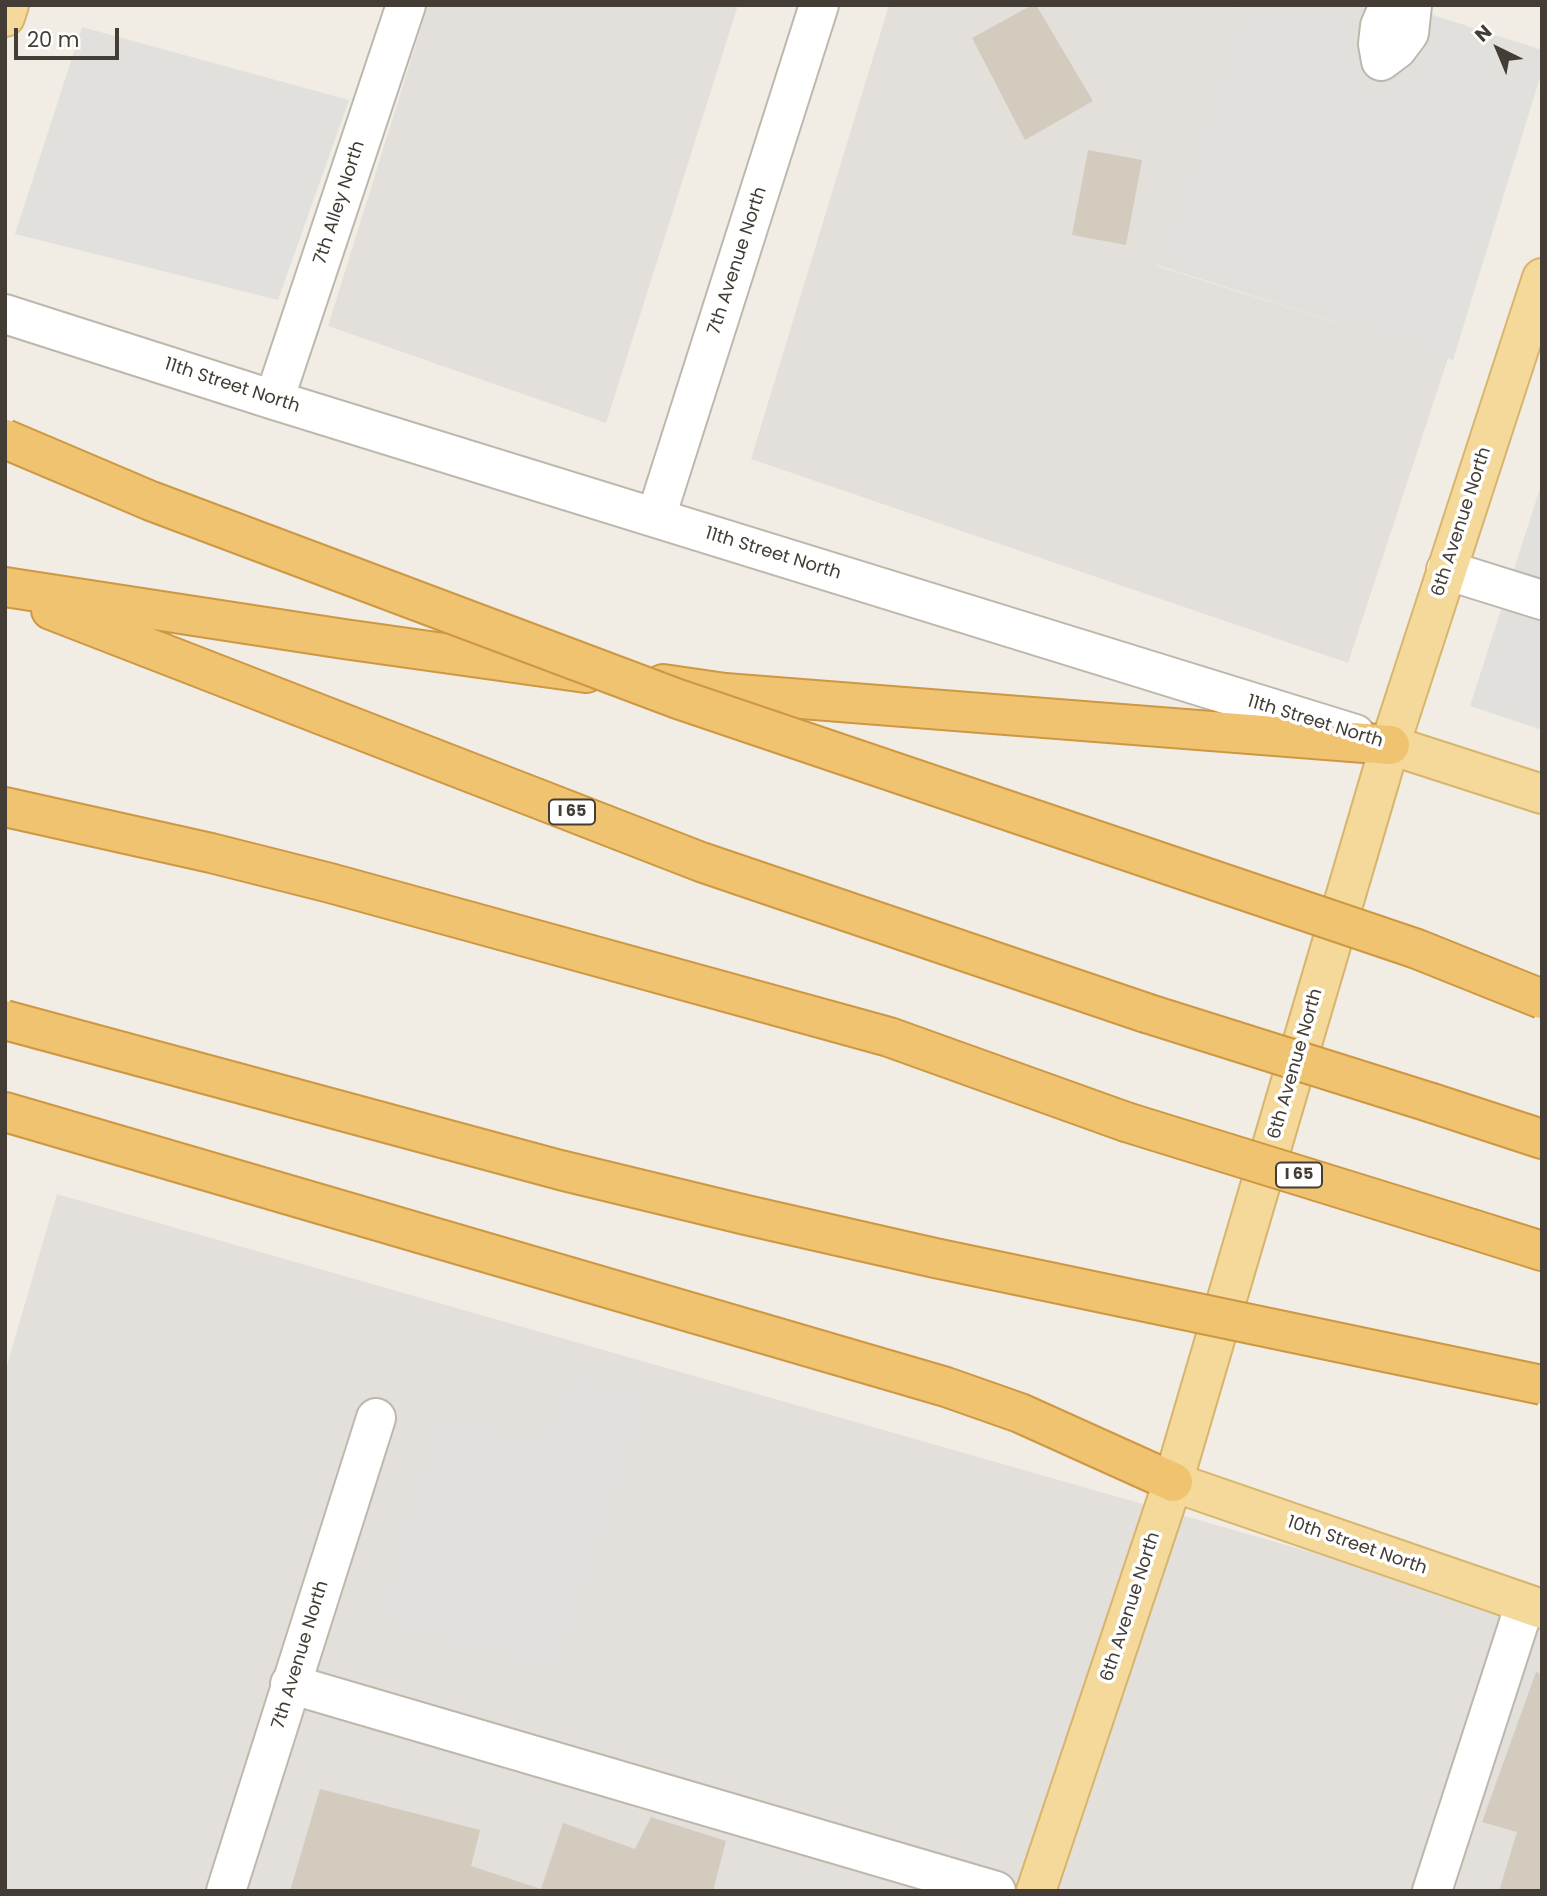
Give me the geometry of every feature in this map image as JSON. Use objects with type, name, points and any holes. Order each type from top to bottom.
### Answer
[{"type":"highway","points":[[5,439],[151,501],[678,699],[1418,949],[1542,999]]},
{"type":"highway","points":[[5,587],[725,693],[1390,745]]},
{"type":"highway","name":"I 65","points":[[5,593],[701,862],[1146,1013],[1542,1139]]},
{"type":"highway","name":"I 65","points":[[5,807],[211,853],[330,883],[889,1037],[1126,1122],[1542,1251]]},
{"type":"highway","points":[[5,1020],[386,1124],[720,1209],[962,1264],[1542,1385]]},
{"type":"highway","points":[[5,1112],[946,1387],[1020,1413],[1172,1482]]},
{"type":"main road","points":[[5,17],[9,5]]},
{"type":"main road","name":"6th Avenue North","points":[[1036,1891],[1172,1482],[1390,745],[1541,285]]},
{"type":"main road","name":"11th Street North","points":[[1390,745],[1542,794]]},
{"type":"main road","name":"10th Street North","points":[[1172,1482],[1533,1607]]},
{"type":"street","name":"7th Alley North","points":[[274,400],[406,5]]},
{"type":"street","name":"7th Avenue North","points":[[656,517],[819,5]]},
{"type":"street","points":[[1389,5],[1380,26],[1378,44],[1381,61],[1397,49],[1409,33],[1412,5]]},
{"type":"street","name":"11th Street North","points":[[5,314],[274,400],[1390,745]]},
{"type":"street","points":[[1446,570],[1542,600]]},
{"type":"street","name":"7th Avenue North","points":[[226,1891],[376,1418]]},
{"type":"street","points":[[1432,1891],[1533,1607]]},
{"type":"street","points":[[290,1684],[996,1891]]},
{"type":"shaded area","points":[[428,5],[738,5],[606,423],[328,326]]},
{"type":"shaded area","points":[[889,5],[1240,5],[1157,266],[1448,358],[1348,663],[751,459]]},
{"type":"shaded area","points":[[1240,5],[1402,5],[1542,50],[1542,71],[1453,360],[1157,265]]},
{"type":"shaded area","points":[[82,27],[349,100],[278,300],[15,234]]},
{"type":"shaded area","points":[[1542,482],[1542,730],[1470,706]]},
{"type":"shaded area","points":[[57,1194],[1542,1618],[1542,1891],[5,1891],[5,1372]]},
{"type":"shaded area","points":[[568,1370],[653,1396],[559,1679],[369,1621],[440,1407],[537,1441]]},
{"type":"building","points":[[1036,5],[1093,101],[1025,140],[972,38]]},
{"type":"building","points":[[1088,150],[1142,160],[1126,245],[1072,235]]},
{"type":"building","points":[[1536,1672],[1542,1674],[1542,1891],[1499,1891],[1517,1832],[1482,1822]]},
{"type":"building","points":[[320,1789],[480,1830],[471,1866],[541,1889],[563,1823],[635,1849],[651,1817],[726,1841],[713,1891],[290,1891]]}]
